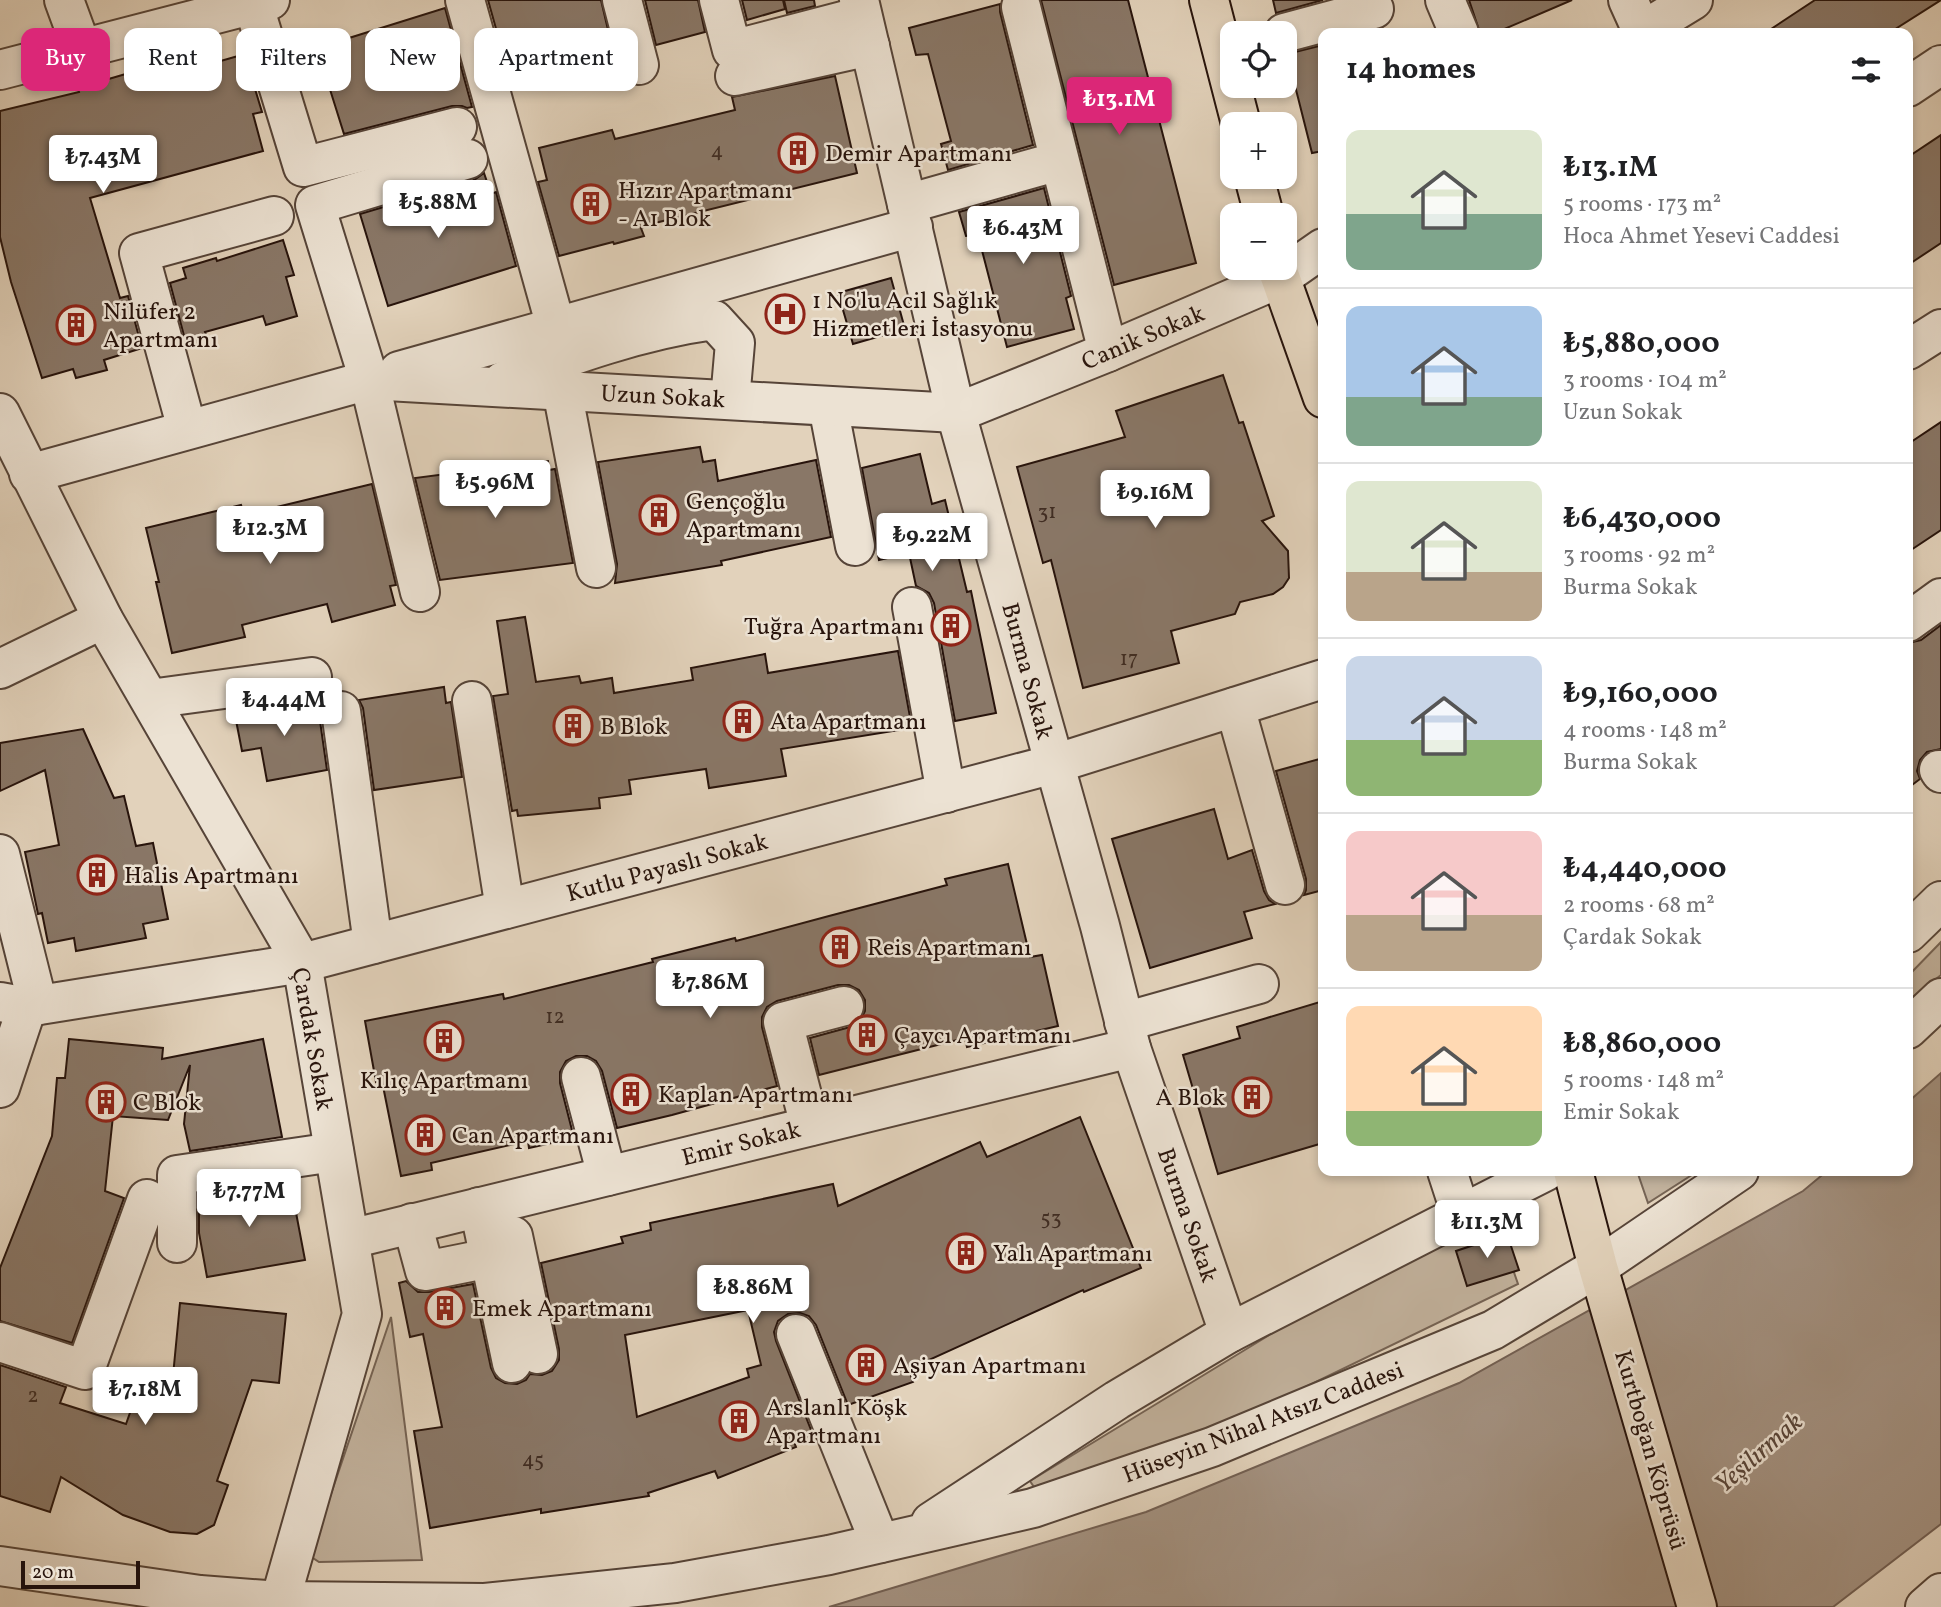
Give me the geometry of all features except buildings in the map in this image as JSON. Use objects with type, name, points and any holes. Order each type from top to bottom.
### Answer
[{"type":"main road","points":[[1209,0],[1220,29]]},
{"type":"main road","points":[[1281,280],[1318,384]]},
{"type":"main road","name":"Kurtboğan Köprüsü","points":[[1574,1176],[1697,1607]]},
{"type":"street","points":[[64,0],[74,28]]},
{"type":"street","points":[[465,0],[556,327]]},
{"type":"street","points":[[622,0],[639,65]]},
{"type":"street","points":[[719,0],[732,50],[864,21]]},
{"type":"street","points":[[1445,0],[1457,28]]},
{"type":"street","points":[[1636,21],[1693,0]]},
{"type":"street","points":[[110,41],[259,1],[303,167],[462,143],[315,205],[369,380],[420,593]]},
{"type":"street","points":[[1297,30],[1374,9]]},
{"type":"street","points":[[1080,320],[1041,166],[1011,10],[1108,352]]},
{"type":"street","points":[[735,76],[864,21]]},
{"type":"street","name":"Burma Sokak","points":[[864,21],[956,413],[1128,1035],[1229,1333]]},
{"type":"street","points":[[0,70],[21,64]]},
{"type":"street","points":[[1913,84],[1941,65]]},
{"type":"street","name":"Uzun Sokak","points":[[29,474],[556,327],[910,216],[1041,166]]},
{"type":"street","points":[[187,429],[139,253],[274,216]]},
{"type":"street","name":"Canik Sokak","points":[[1297,263],[1318,251]]},
{"type":"street","name":"Canik Sokak","points":[[956,413],[1108,352],[1264,280]]},
{"type":"street","points":[[489,387],[606,344],[672,326],[714,320],[735,343],[730,400]]},
{"type":"street","points":[[1913,347],[1941,329]]},
{"type":"street","name":"Uzun Sokak","points":[[369,380],[956,413]]},
{"type":"street","points":[[562,390],[596,568]]},
{"type":"street","points":[[828,406],[855,546]]},
{"type":"street","name":"Çardak Sokak","points":[[0,413],[103,619],[302,963],[362,1314],[279,1601]]},
{"type":"street","points":[[1913,618],[1941,598]]},
{"type":"street","points":[[912,607],[946,793]]},
{"type":"street","points":[[0,669],[103,619]]},
{"type":"street","points":[[150,699],[312,677]]},
{"type":"street","name":"Kutlu Payaslı Sokak","points":[[22,1005],[302,963],[1054,764],[1318,681]]},
{"type":"street","points":[[472,701],[495,912]]},
{"type":"street","points":[[1235,707],[1285,885]]},
{"type":"street","points":[[341,711],[373,944]]},
{"type":"street","points":[[466,758],[495,912]]},
{"type":"street","points":[[0,854],[22,1005],[0,1088]]},
{"type":"street","points":[[1913,928],[1941,901]]},
{"type":"street","name":"Emir Sokak","points":[[350,1239],[810,1126],[1128,1035],[1259,984]]},
{"type":"street","points":[[1913,1024],[1941,998]]},
{"type":"street","points":[[810,1126],[783,1022],[844,1006]]},
{"type":"street","points":[[577,1091],[598,1178]]},
{"type":"street","points":[[177,1243],[177,1175],[334,1152]]},
{"type":"street","points":[[1449,1176],[1461,1214]]},
{"type":"street","name":"Hüseyin Nihal Atsız Caddesi","points":[[896,1539],[1116,1400],[1229,1333],[1536,1176]]},
{"type":"street","name":"Hüseyin Nihal Atsız Caddesi","points":[[0,1566],[200,1595],[279,1601],[485,1603],[690,1581],[829,1555],[1033,1508],[1212,1447],[1493,1330],[1602,1280],[1733,1176]]},
{"type":"street","points":[[0,1342],[85,1370],[147,1199]]},
{"type":"street","points":[[492,1204],[525,1359],[490,1258],[492,1204]]},
{"type":"street","points":[[412,1223],[425,1271],[490,1258]]},
{"type":"street","points":[[796,1334],[896,1539]]},
{"type":"street","points":[[1925,1607],[1941,1593]]},
{"type":"shaded area","points":[[1941,942],[1941,975],[1913,997],[1913,971]]},
{"type":"shaded area","points":[[1639,1176],[1690,1176],[1648,1203]]},
{"type":"shaded area","points":[[1492,1209],[1518,1284],[1235,1421],[1034,1487],[1030,1481],[1271,1334]]},
{"type":"shaded area","points":[[391,1317],[422,1560],[319,1562],[310,1556]]},
{"type":"water","name":"Yeşilırmak","points":[[1941,1073],[1941,1524],[1833,1607],[829,1607],[1146,1512],[1459,1383],[1803,1191],[1821,1176],[1913,1176],[1913,1098]]},
{"type":"place","name":"Demir Apartmanı","points":[[798,153]]},
{"type":"place","name":"Hızır Apartmanı - A1 Blok","points":[[591,204]]},
{"type":"place","name":"1 No'lu Acil Sağlık Hizmetleri İstasyonu","points":[[785,314]]},
{"type":"place","name":"Nilüfer 2 Apartmanı","points":[[76,325]]},
{"type":"place","name":"Gençoğlu Apartmanı","points":[[659,515]]},
{"type":"place","name":"Tuğra Apartmanı","points":[[951,626]]},
{"type":"place","name":"Ata Apartmanı","points":[[743,721]]},
{"type":"place","name":"B Blok","points":[[573,726]]},
{"type":"place","name":"Halis Apartmanı","points":[[97,875]]},
{"type":"place","name":"Reis Apartmanı","points":[[840,947]]},
{"type":"place","name":"Çaycı Apartmanı","points":[[867,1035]]},
{"type":"place","name":"Kılıç Apartmanı","points":[[444,1041]]},
{"type":"place","name":"Kaplan Apartmanı","points":[[631,1094]]},
{"type":"place","name":"A Blok","points":[[1252,1097]]},
{"type":"place","name":"C Blok","points":[[106,1102]]},
{"type":"place","name":"Can Apartmanı","points":[[425,1135]]},
{"type":"place","name":"Yalı Apartmanı","points":[[966,1253]]},
{"type":"place","name":"Emek Apartmanı","points":[[445,1308]]},
{"type":"place","name":"Aşiyan Apartmanı","points":[[866,1365]]},
{"type":"place","name":"Arslanlı Köşk Apartmanı","points":[[739,1421]]}]
